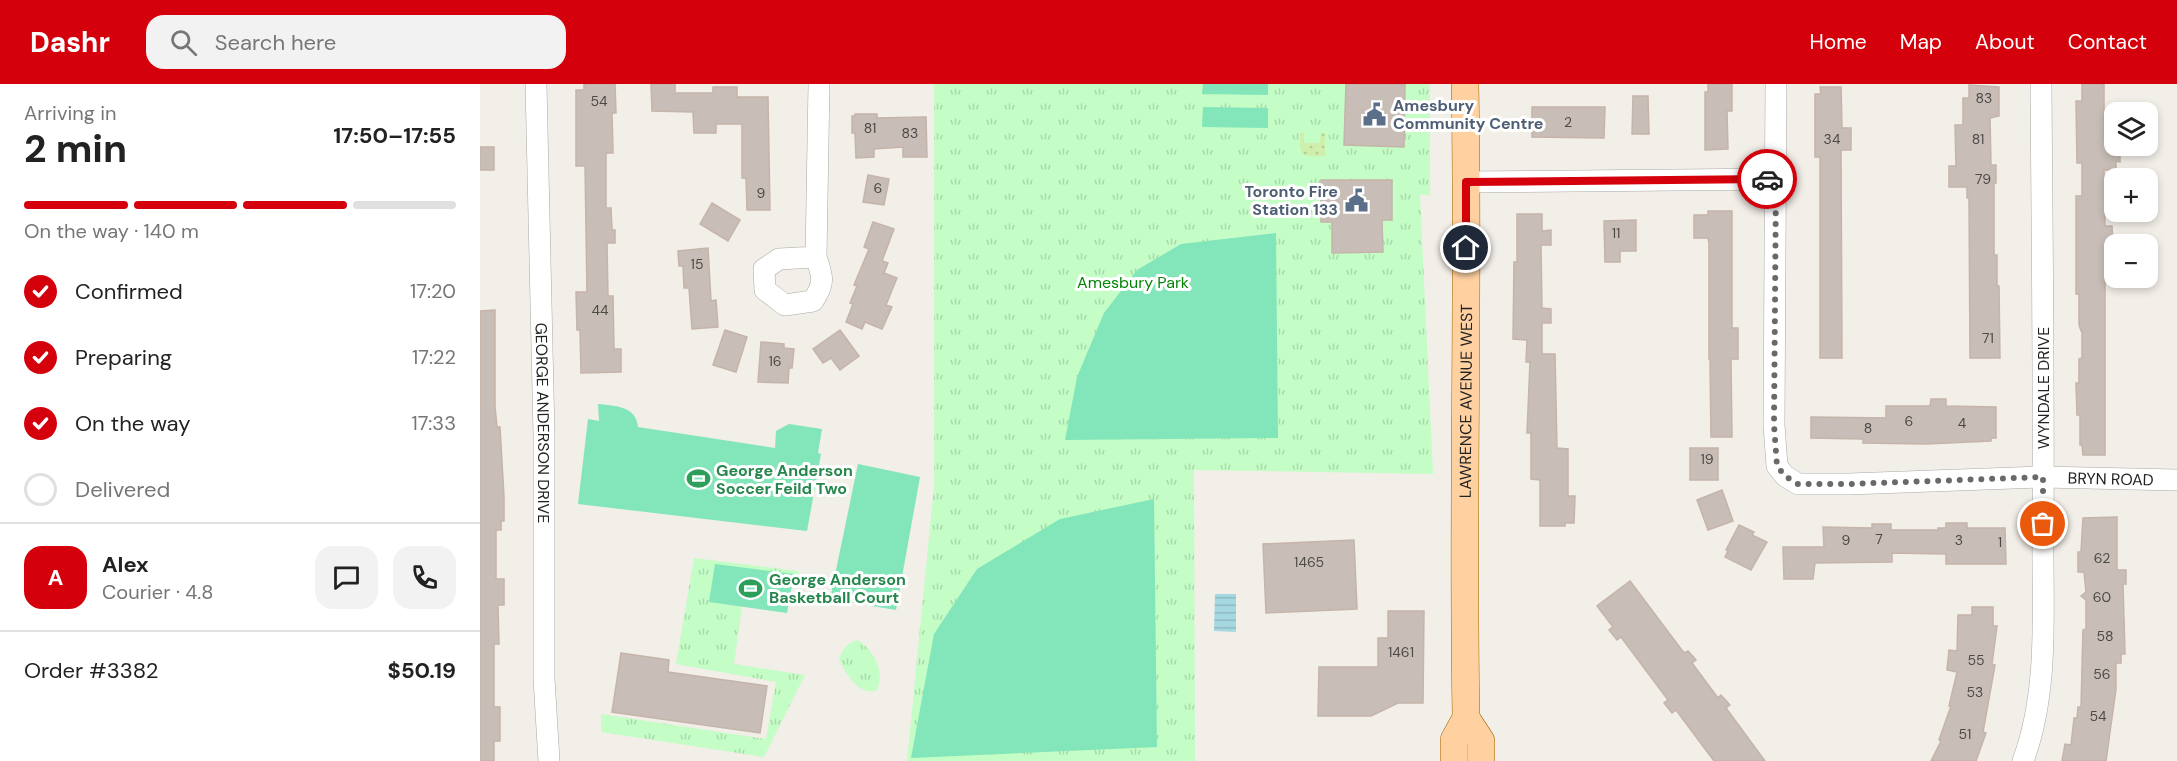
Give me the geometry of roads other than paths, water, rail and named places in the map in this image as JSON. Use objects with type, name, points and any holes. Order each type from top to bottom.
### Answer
[{"type":"main road","name":"LAWRENCE AVENUE WEST","points":[[1454,761],[1454,740],[1466,718],[1465,84]]},
{"type":"main road","points":[[1466,718],[1481,741],[1481,761]]},
{"type":"street","name":"GEORGE ANDERSON DRIVE","points":[[536,84],[544,435],[544,679],[549,761]]},
{"type":"street","points":[[816,257],[819,84]]},
{"type":"street","name":"BRYN ROAD","points":[[1776,84],[1774,425],[1777,466],[1785,476],[1798,484],[2043,477],[2177,480]]},
{"type":"street","name":"WYNDALE DRIVE","points":[[2022,761],[2032,730],[2040,682],[2043,477],[2041,84]]},
{"type":"street","points":[[1466,182],[1776,179]]},
{"type":"water","points":[[1215,594],[1236,594],[1236,632],[1214,631]]},
{"type":"place","name":"Amesbury Community Centre","points":[[1375,114]]},
{"type":"place","name":"Toronto Fire Station 133","points":[[1356,200]]},
{"type":"place","name":"George Anderson Soccer Feild Two","points":[[698,479]]},
{"type":"place","name":"George Anderson Basketball Court","points":[[751,588]]},
{"type":"park label","name":"Amesbury Park","points":[[1133,282]]}]
